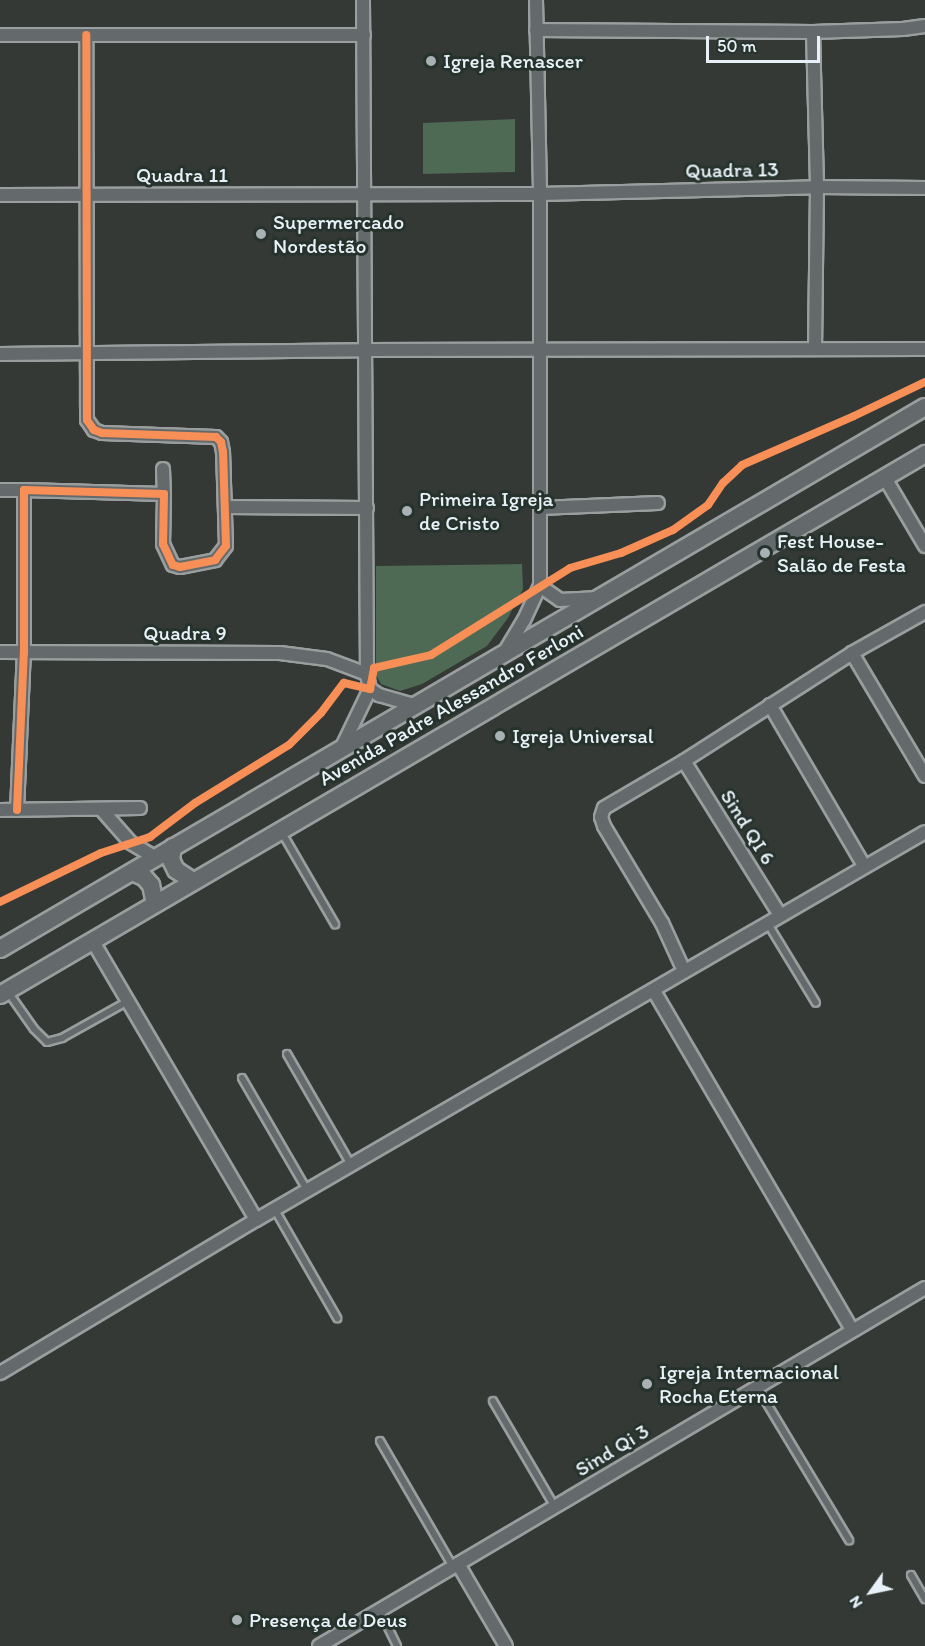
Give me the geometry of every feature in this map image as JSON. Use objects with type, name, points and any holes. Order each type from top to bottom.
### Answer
[{"type":"main road","name":"Avenida Padre Alessandro Ferloni","points":[[2,943],[132,872],[925,407]]},
{"type":"main road","name":"Avenida Padre Alessandro Ferloni","points":[[4,992],[925,454]]},
{"type":"main road","points":[[173,847],[171,860],[176,870],[193,881]]},
{"type":"main road","points":[[132,872],[144,877],[151,885],[155,904]]},
{"type":"street","points":[[340,751],[370,689],[364,350],[363,0]]},
{"type":"street","points":[[501,657],[524,620],[540,585],[540,194],[536,0]]},
{"type":"street","points":[[536,30],[813,32],[903,29],[925,26]]},
{"type":"street","points":[[813,32],[817,187],[814,348]]},
{"type":"street","points":[[0,35],[364,35]]},
{"type":"street","points":[[86,35],[89,424],[102,433],[216,437],[221,442],[224,452],[226,546],[222,555],[216,560],[180,567],[168,560],[163,544],[163,469]]},
{"type":"street","name":"Quadra 13","points":[[364,195],[540,194],[817,187],[925,188]]},
{"type":"street","name":"Quadra 11","points":[[0,195],[364,195]]},
{"type":"street","points":[[0,354],[364,350],[925,349]]},
{"type":"street","points":[[885,478],[925,546]]},
{"type":"street","points":[[0,490],[164,494]]},
{"type":"street","points":[[17,810],[24,652],[24,490]]},
{"type":"street","points":[[540,508],[658,503]]},
{"type":"street","points":[[225,507],[367,508]]},
{"type":"street","points":[[540,585],[560,600],[601,598]]},
{"type":"street","points":[[684,971],[662,923],[601,817],[604,808],[852,653],[925,612]]},
{"type":"street","name":"Quadra 9","points":[[0,652],[280,652],[327,659],[368,674]]},
{"type":"street","points":[[852,653],[925,776]]},
{"type":"street","points":[[370,689],[379,695],[417,706]]},
{"type":"street","points":[[770,705],[864,866]]},
{"type":"street","name":"Sind QI 6","points":[[684,760],[780,915]]},
{"type":"street","points":[[0,810],[140,808]]},
{"type":"street","points":[[101,809],[131,843],[156,858]]},
{"type":"street","points":[[0,1373],[256,1220],[925,832]]},
{"type":"street","points":[[92,940],[256,1220]]},
{"type":"street","points":[[654,991],[852,1330]]},
{"type":"street","name":"Sind Qi 3","points":[[319,1646],[925,1288]]},
{"type":"street","points":[[456,1565],[506,1646]]},
{"type":"lane","points":[[280,830],[335,924]]},
{"type":"lane","points":[[767,922],[816,1003]]},
{"type":"lane","points":[[4,992],[47,1042],[62,1038],[128,1001]]},
{"type":"lane","points":[[287,1054],[351,1165]]},
{"type":"lane","points":[[242,1078],[308,1191]]},
{"type":"lane","points":[[275,1210],[337,1318]]},
{"type":"lane","points":[[757,1388],[849,1540]]},
{"type":"lane","points":[[493,1401],[555,1507]]},
{"type":"lane","points":[[380,1440],[456,1565]]},
{"type":"lane","points":[[911,1575],[925,1599]]},
{"type":"lane","points":[[380,1610],[397,1646]]},
{"type":"green space","points":[[515,119],[515,172],[423,174],[423,123]]},
{"type":"green space","points":[[522,564],[523,589],[508,618],[487,646],[422,684],[400,691],[381,684],[376,675],[376,566]]},
{"type":"cycle path","points":[[17,810],[24,652],[24,490],[164,494],[163,544],[173,565],[180,567],[215,560],[226,546],[223,452],[221,442],[216,437],[102,433],[94,430],[87,420],[86,35]]},
{"type":"cycle path","points":[[0,902],[101,853],[150,837],[195,803],[289,745],[321,713],[344,683],[370,689],[374,668],[431,655],[570,568],[621,553],[673,530],[708,505],[723,483],[742,465],[925,382]]},
{"type":"place","name":"Igreja Renascer","points":[[431,61]]},
{"type":"place","name":"Supermercado Nordestão","points":[[261,234]]},
{"type":"place","name":"Primeira Igreja de Cristo","points":[[407,511]]},
{"type":"place","name":"Fest House- Salão de Festa","points":[[765,553]]},
{"type":"place","name":"Igreja Universal","points":[[500,736]]},
{"type":"place","name":"Igreja Internacional Rocha Eterna","points":[[647,1384]]},
{"type":"place","name":"Presença de Deus","points":[[237,1620]]}]
